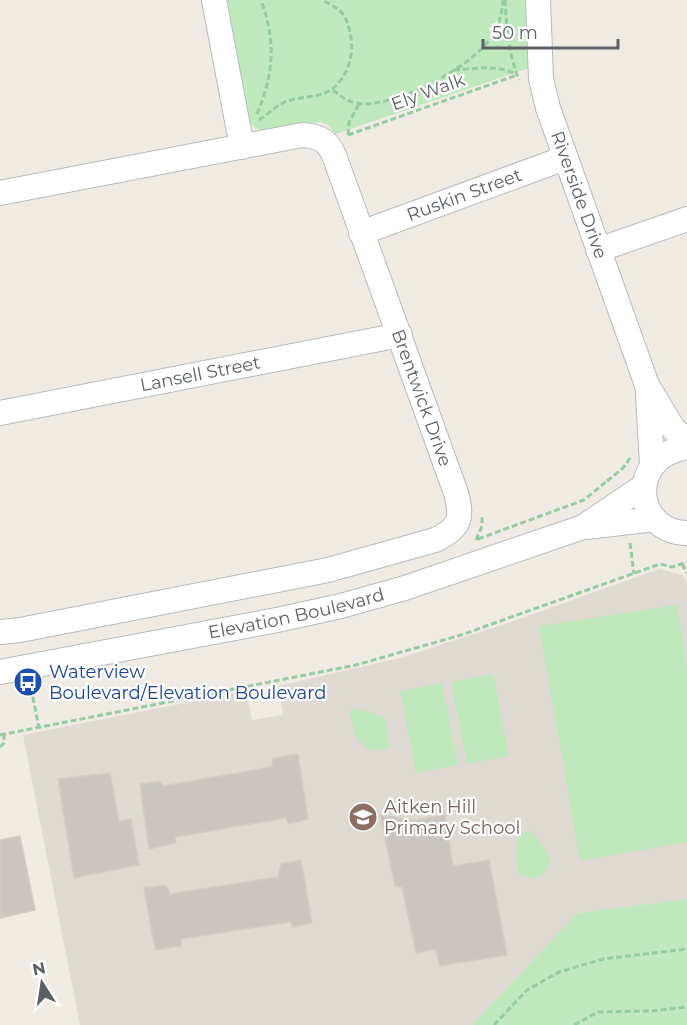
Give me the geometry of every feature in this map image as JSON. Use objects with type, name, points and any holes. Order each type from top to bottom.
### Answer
[{"type":"street","points":[[214,0],[242,147]]},
{"type":"street","name":"Riverside Drive","points":[[538,0],[539,53],[543,93],[647,386],[674,430],[687,439]]},
{"type":"street","name":"Brentwick Drive","points":[[0,192],[302,135],[321,138],[332,150],[460,507],[460,517],[448,533],[435,540],[391,553],[317,573],[0,632]]},
{"type":"street","name":"Ruskin Street","points":[[361,233],[566,158]]},
{"type":"street","points":[[598,250],[687,219]]},
{"type":"street","name":"Lansell Street","points":[[0,413],[400,335]]},
{"type":"street","name":"Riverside Drive","points":[[647,386],[650,410],[645,498],[648,510],[669,527]]},
{"type":"street","name":"Elevation Boulevard","points":[[583,527],[648,476],[661,456],[674,449],[687,447]]},
{"type":"street","name":"Elevation Boulevard","points":[[0,672],[341,606],[405,588],[583,527],[626,524],[669,527]]},
{"type":"street","points":[[669,527],[684,556]]},
{"type":"path","points":[[261,0],[271,30],[271,69],[265,95],[252,125],[285,102],[333,90],[348,68],[353,46],[346,18],[342,11],[322,0]]},
{"type":"path","points":[[333,90],[346,100],[359,104],[392,100],[430,84],[476,54],[489,41],[498,25],[504,0]]},
{"type":"path","points":[[504,0],[507,40],[517,75]]},
{"type":"path","points":[[453,70],[505,69],[517,75]]},
{"type":"path","name":"Ely Walk","points":[[359,104],[349,122],[348,135],[517,75]]},
{"type":"path","points":[[684,556],[687,562]]},
{"type":"path","points":[[684,556],[687,573]]},
{"type":"path","points":[[0,747],[4,743],[2,734],[356,665],[461,635],[660,564],[672,567],[684,556]]},
{"type":"path","points":[[35,684],[30,685],[39,728]]},
{"type":"path","points":[[494,1025],[527,990],[559,972],[603,959],[687,949]]},
{"type":"path","points":[[574,1025],[598,1012],[652,1011],[687,1007]]},
{"type":"shaded area","name":"Aitken Hill Primary School","points":[[659,569],[682,575],[687,582],[687,899],[577,913],[472,1025],[80,1025],[23,735],[246,691],[252,720],[283,715],[278,686],[400,658],[505,624]]},
{"type":"green space","points":[[223,0],[527,0],[529,68],[336,134],[328,125],[320,122],[263,131],[255,128],[248,121]]},
{"type":"green space","points":[[677,605],[687,665],[687,842],[580,861],[539,626]]},
{"type":"green space","points":[[493,674],[509,756],[467,764],[451,682]]},
{"type":"green space","points":[[442,683],[458,765],[416,773],[400,691]]},
{"type":"green space","points":[[357,708],[384,717],[390,748],[370,751],[356,738],[349,710]]},
{"type":"green space","points":[[531,831],[544,847],[551,861],[543,874],[533,879],[519,874],[515,857],[519,833]]},
{"type":"green space","points":[[687,899],[687,1025],[472,1025],[577,913]]},
{"type":"building","points":[[298,754],[308,819],[289,824],[286,818],[175,837],[176,843],[149,849],[140,784],[160,781],[163,786],[272,767],[273,758]]},
{"type":"building","points":[[110,773],[119,821],[131,819],[139,865],[74,878],[58,779]]},
{"type":"building","points":[[380,815],[414,820],[445,815],[453,866],[489,860],[507,955],[440,966],[435,949],[416,953],[402,887],[395,886]]},
{"type":"building","points":[[20,836],[35,910],[0,918],[0,840]]},
{"type":"building","points":[[301,860],[312,923],[293,927],[290,922],[181,939],[181,946],[155,950],[144,888],[166,885],[170,894],[278,877],[281,864]]},
{"type":"place","name":"Waterview Boulevard/Elevation Boulevard","points":[[28,682]]},
{"type":"place","name":"Aitken Hill Primary School","points":[[363,817]]}]
